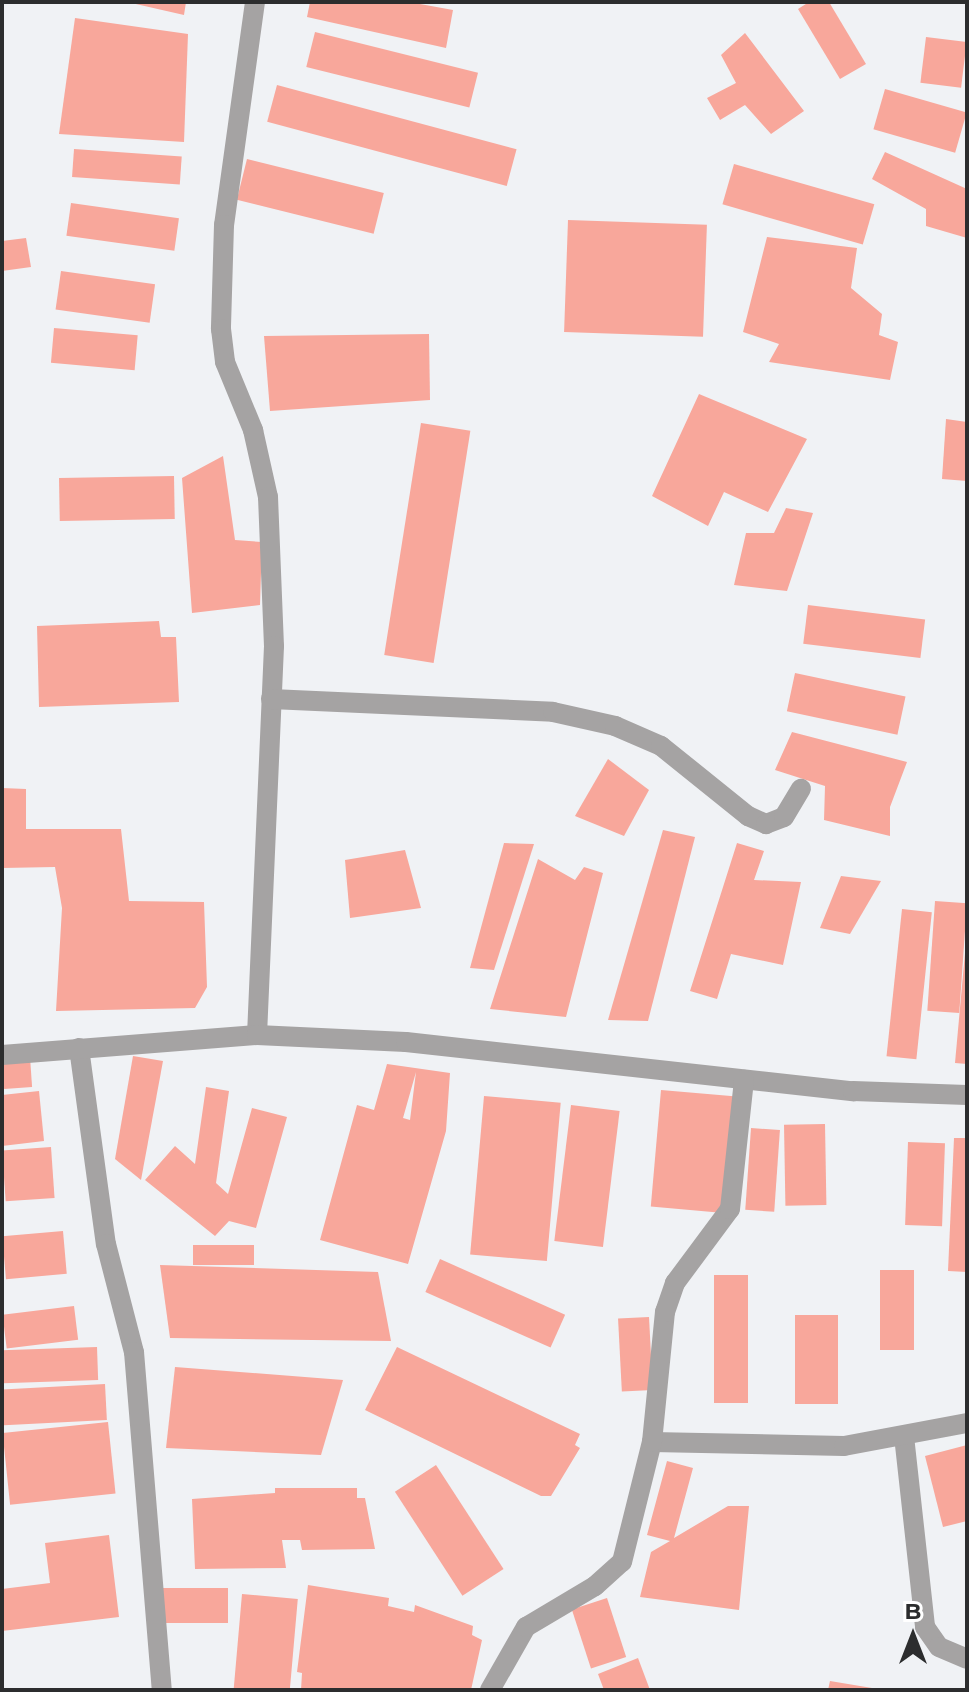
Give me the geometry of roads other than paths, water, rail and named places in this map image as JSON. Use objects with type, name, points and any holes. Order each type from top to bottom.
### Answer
[{"type":"street","points":[[255,2],[224,225],[221,329],[225,362],[253,430],[268,497],[271,699],[257,1035]]},
{"type":"street","points":[[271,699],[553,712],[615,726],[661,746],[748,816],[766,824],[784,817],[801,789]]},
{"type":"street","points":[[2,1055],[257,1035],[406,1042],[744,1080],[967,1095]]},
{"type":"street","points":[[79,1048],[106,1244],[134,1352],[162,1690]]},
{"type":"street","points":[[490,1690],[526,1627],[595,1586],[622,1562],[652,1442],[665,1312],[675,1283],[730,1209],[744,1080]]},
{"type":"street","points":[[652,1442],[844,1446],[967,1423]]},
{"type":"street","points":[[904,1436],[925,1627],[939,1647],[967,1659]]}]
